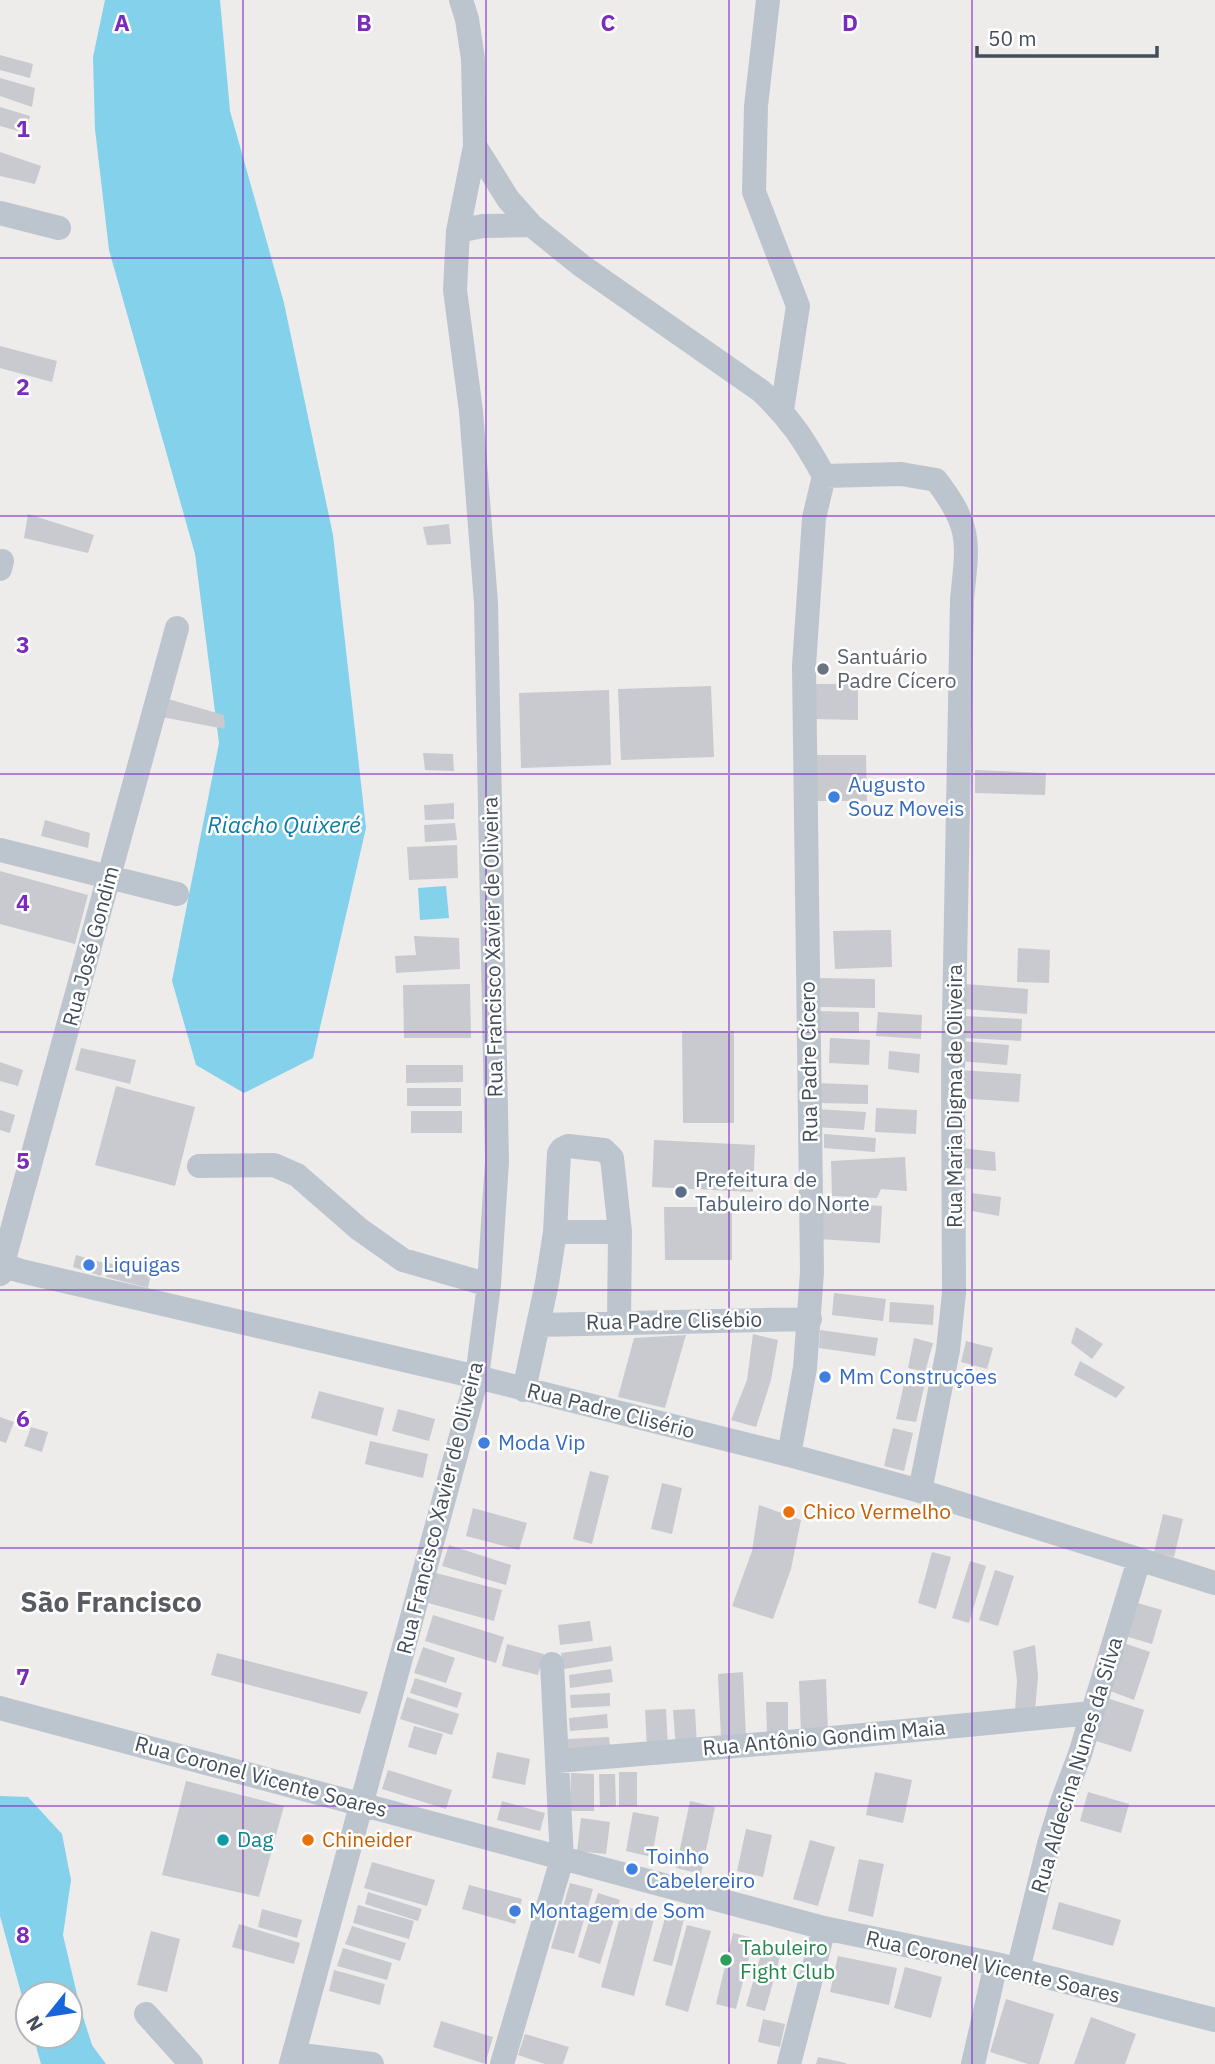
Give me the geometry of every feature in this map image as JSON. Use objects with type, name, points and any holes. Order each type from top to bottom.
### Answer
[{"type":"street","name":"Rua Francisco Xavier de Oliveira","points":[[292,2059],[477,1377],[489,1285],[497,1161],[486,603],[471,411],[455,290],[458,231],[475,146],[473,59],[461,0]]},
{"type":"street","points":[[768,0],[756,106],[754,192],[798,306],[782,410]]},
{"type":"street","points":[[475,146],[502,191],[531,225],[582,266],[761,391],[782,410],[803,438],[824,476]]},
{"type":"street","points":[[0,213],[59,228]]},
{"type":"street","points":[[458,231],[483,226],[531,225]]},
{"type":"street","name":"Rua Maria Digma de Oliveira","points":[[824,476],[901,474],[936,480],[951,499],[966,537],[962,599],[953,1071],[954,1293],[948,1350],[920,1491]]},
{"type":"street","name":"Rua Padre Cícero","points":[[789,1455],[805,1368],[812,1272],[804,666],[814,518],[824,476]]},
{"type":"street","name":"Rua José Gondim","points":[[1,1268],[177,628]]},
{"type":"street","points":[[0,850],[177,894]]},
{"type":"street","points":[[524,1390],[555,1232],[559,1153],[568,1146],[604,1150],[612,1158],[620,1232],[619,1322]]},
{"type":"street","points":[[199,1166],[274,1165],[297,1175],[359,1229],[403,1260],[489,1285]]},
{"type":"street","points":[[555,1232],[620,1232]]},
{"type":"street","name":"Rua Padre Clisério","points":[[1,1268],[177,1306],[477,1377],[789,1455],[920,1491],[1215,1583]]},
{"type":"street","name":"Rua Padre Clisébio","points":[[538,1325],[810,1319]]},
{"type":"street","name":"Rua Aldecina Nunes da Silva","points":[[973,2064],[1049,1844],[1139,1560]]},
{"type":"street","points":[[502,2064],[562,1859],[552,1664]]},
{"type":"street","name":"Rua Coronel Vicente Soares","points":[[0,1708],[824,1928],[1007,1967],[1215,2020]]},
{"type":"street","name":"Rua Antônio Gondim Maia","points":[[557,1761],[1092,1713]]},
{"type":"street","points":[[789,2064],[824,1928]]},
{"type":"street","points":[[146,2014],[191,2064]]},
{"type":"street","points":[[292,2059],[372,2064]]},
{"type":"water","name":"Riacho Quixeré","points":[[105,0],[220,0],[230,111],[284,303],[333,535],[366,828],[313,1058],[244,1093],[196,1065],[172,981],[219,743],[195,554],[109,250],[95,129],[93,57]]},
{"type":"water","points":[[446,886],[449,918],[420,920],[418,888]]},
{"type":"water","points":[[0,1796],[28,1797],[62,1834],[71,1880],[63,1935],[74,1980],[18,1980],[0,1916]]},
{"type":"water","points":[[84,2020],[92,2045],[106,2064],[41,2064],[37,2050],[84,2050]]},
{"type":"building","points":[[0,55],[33,64],[30,78],[0,70]]},
{"type":"building","points":[[0,78],[35,88],[32,107],[0,96]]},
{"type":"building","points":[[0,107],[30,116],[25,133],[0,126]]},
{"type":"building","points":[[0,152],[41,166],[35,184],[0,176]]},
{"type":"building","points":[[0,346],[57,361],[52,382],[0,368]]},
{"type":"building","points":[[28,514],[94,535],[88,553],[24,538]]},
{"type":"building","points":[[449,524],[451,544],[427,545],[423,527]]},
{"type":"building","points":[[811,684],[858,684],[858,720],[811,719]]},
{"type":"building","points":[[711,686],[714,757],[621,760],[618,689]]},
{"type":"building","points":[[609,690],[611,765],[521,768],[519,693]]},
{"type":"building","points":[[168,699],[224,715],[225,729],[162,717]]},
{"type":"building","points":[[423,753],[453,754],[454,771],[425,770]]},
{"type":"building","points":[[812,755],[866,755],[867,801],[813,801]]},
{"type":"building","points":[[975,770],[1046,773],[1045,795],[975,793]]},
{"type":"building","points":[[454,803],[454,819],[425,820],[424,805]]},
{"type":"building","points":[[45,820],[90,833],[88,848],[41,836]]},
{"type":"building","points":[[455,823],[457,840],[425,842],[424,825]]},
{"type":"building","points":[[457,845],[458,878],[409,880],[407,847]]},
{"type":"building","points":[[0,871],[88,895],[75,944],[0,924]]},
{"type":"building","points":[[891,930],[892,967],[835,969],[833,931]]},
{"type":"building","points":[[414,936],[459,938],[460,969],[396,973],[395,956],[416,955]]},
{"type":"building","points":[[1018,948],[1050,950],[1049,983],[1017,982]]},
{"type":"building","points":[[820,978],[875,979],[875,1008],[820,1007]]},
{"type":"building","points":[[470,984],[471,1038],[404,1038],[403,985]]},
{"type":"building","points":[[966,984],[1028,989],[1027,1014],[965,1009]]},
{"type":"building","points":[[815,1011],[859,1012],[859,1033],[815,1032]]},
{"type":"building","points":[[878,1012],[922,1015],[921,1039],[876,1036]]},
{"type":"building","points":[[964,1016],[1022,1019],[1021,1041],[963,1038]]},
{"type":"building","points":[[682,1031],[734,1031],[734,1123],[683,1123]]},
{"type":"building","points":[[830,1038],[870,1040],[869,1065],[829,1063]]},
{"type":"building","points":[[960,1041],[1009,1045],[1007,1065],[959,1061]]},
{"type":"building","points":[[81,1048],[136,1060],[130,1084],[75,1070]]},
{"type":"building","points":[[889,1051],[920,1054],[919,1073],[888,1069]]},
{"type":"building","points":[[0,1062],[23,1070],[18,1086],[0,1081]]},
{"type":"building","points":[[406,1065],[463,1065],[463,1082],[406,1083]]},
{"type":"building","points":[[959,1070],[1021,1074],[1019,1102],[957,1098]]},
{"type":"building","points":[[817,1083],[868,1085],[868,1104],[817,1103]]},
{"type":"building","points":[[116,1086],[195,1107],[175,1186],[95,1165]]},
{"type":"building","points":[[407,1088],[461,1088],[461,1106],[407,1106]]},
{"type":"building","points":[[876,1108],[917,1110],[916,1134],[875,1132]]},
{"type":"building","points":[[816,1109],[866,1112],[864,1130],[815,1127]]},
{"type":"building","points":[[0,1110],[15,1115],[10,1133],[0,1130]]},
{"type":"building","points":[[411,1111],[462,1111],[462,1133],[411,1133]]},
{"type":"building","points":[[824,1134],[876,1138],[875,1152],[824,1148]]},
{"type":"building","points":[[654,1140],[755,1145],[753,1192],[652,1187]]},
{"type":"building","points":[[962,1148],[995,1152],[996,1171],[964,1168]]},
{"type":"building","points":[[905,1157],[907,1191],[881,1189],[877,1198],[832,1196],[831,1161]]},
{"type":"building","points":[[972,1193],[1001,1197],[999,1216],[972,1211]]},
{"type":"building","points":[[821,1202],[882,1206],[880,1243],[819,1239]]},
{"type":"building","points":[[664,1207],[732,1207],[732,1260],[665,1260]]},
{"type":"building","name":"Liquigas","points":[[76,1255],[104,1263],[101,1276],[73,1267]]},
{"type":"building","points":[[109,1263],[151,1274],[148,1288],[106,1277]]},
{"type":"building","points":[[834,1293],[886,1299],[883,1321],[832,1315]]},
{"type":"building","points":[[890,1302],[934,1305],[933,1325],[889,1322]]},
{"type":"building","points":[[1076,1327],[1103,1344],[1092,1359],[1071,1343]]},
{"type":"building","points":[[820,1330],[878,1338],[875,1356],[819,1348]]},
{"type":"building","points":[[753,1334],[778,1340],[771,1380],[756,1427],[731,1420],[747,1380]]},
{"type":"building","points":[[686,1335],[665,1408],[618,1397],[634,1338]]},
{"type":"building","points":[[914,1338],[933,1343],[925,1372],[908,1368]]},
{"type":"building","points":[[966,1341],[993,1348],[987,1369],[961,1362]]},
{"type":"building","points":[[1080,1361],[1125,1387],[1116,1398],[1074,1375]]},
{"type":"building","points":[[905,1380],[925,1383],[916,1422],[896,1419]]},
{"type":"building","points":[[319,1391],[384,1408],[377,1436],[311,1418]]},
{"type":"building","points":[[398,1409],[435,1419],[429,1441],[392,1431]]},
{"type":"building","points":[[0,1417],[14,1422],[6,1443],[0,1441]]},
{"type":"building","points":[[31,1427],[48,1432],[42,1452],[24,1446]]},
{"type":"building","points":[[893,1428],[913,1433],[904,1471],[884,1466]]},
{"type":"building","points":[[370,1441],[428,1454],[423,1478],[365,1464]]},
{"type":"building","points":[[590,1471],[609,1476],[592,1544],[573,1539]]},
{"type":"building","points":[[662,1483],[682,1488],[672,1534],[651,1529]]},
{"type":"building","points":[[759,1505],[801,1520],[791,1569],[773,1619],[732,1606],[752,1551]]},
{"type":"building","points":[[473,1508],[527,1523],[519,1550],[466,1536]]},
{"type":"building","points":[[1163,1514],[1183,1519],[1174,1557],[1154,1552]]},
{"type":"building","points":[[449,1545],[511,1565],[506,1585],[442,1566]]},
{"type":"building","points":[[932,1552],[951,1557],[936,1609],[918,1603]]},
{"type":"building","points":[[970,1561],[986,1566],[969,1623],[952,1618]]},
{"type":"building","points":[[995,1570],[1014,1576],[998,1626],[979,1620]]},
{"type":"building","points":[[436,1573],[502,1590],[494,1621],[428,1603]]},
{"type":"building","points":[[1134,1602],[1162,1610],[1152,1644],[1125,1636]]},
{"type":"building","points":[[433,1615],[504,1637],[496,1663],[425,1641]]},
{"type":"building","points":[[590,1621],[593,1641],[560,1645],[558,1625]]},
{"type":"building","points":[[1121,1642],[1150,1652],[1134,1700],[1105,1689]]},
{"type":"building","points":[[507,1644],[544,1654],[538,1675],[502,1666]]},
{"type":"building","points":[[1035,1645],[1038,1676],[1035,1710],[1015,1711],[1017,1680],[1013,1651]]},
{"type":"building","points":[[611,1646],[613,1661],[564,1669],[561,1653]]},
{"type":"building","points":[[423,1647],[455,1658],[446,1683],[414,1673]]},
{"type":"building","points":[[217,1653],[368,1692],[360,1714],[211,1675]]},
{"type":"building","points":[[611,1669],[613,1682],[570,1688],[569,1675]]},
{"type":"building","points":[[743,1672],[746,1737],[721,1738],[718,1674]]},
{"type":"building","points":[[415,1678],[462,1693],[457,1708],[410,1693]]},
{"type":"building","points":[[826,1679],[828,1732],[801,1733],[799,1681]]},
{"type":"building","points":[[610,1693],[610,1706],[571,1708],[570,1695]]},
{"type":"building","points":[[407,1697],[459,1714],[452,1735],[400,1719]]},
{"type":"building","points":[[1104,1697],[1144,1710],[1131,1752],[1090,1739]]},
{"type":"building","points":[[766,1702],[788,1702],[788,1735],[767,1735]]},
{"type":"building","points":[[666,1709],[668,1748],[647,1749],[645,1710]]},
{"type":"building","points":[[695,1709],[697,1748],[676,1749],[673,1710]]},
{"type":"building","points":[[607,1714],[608,1728],[570,1731],[569,1718]]},
{"type":"building","points":[[414,1726],[443,1734],[436,1755],[408,1747]]},
{"type":"building","points":[[609,1737],[611,1754],[568,1757],[567,1739]]},
{"type":"building","points":[[497,1752],[530,1759],[525,1785],[492,1778]]},
{"type":"building","points":[[388,1770],[452,1790],[446,1809],[382,1789]]},
{"type":"building","points":[[619,1772],[637,1772],[637,1806],[619,1806]]},
{"type":"building","points":[[875,1772],[912,1780],[903,1823],[866,1815]]},
{"type":"building","points":[[571,1773],[594,1774],[594,1811],[570,1811]]},
{"type":"building","points":[[599,1774],[615,1774],[616,1806],[600,1807]]},
{"type":"building","name":"Dag","points":[[186,1781],[284,1806],[259,1897],[162,1875]]},
{"type":"building","points":[[1088,1792],[1129,1804],[1121,1833],[1080,1821]]},
{"type":"building","points":[[502,1801],[545,1813],[540,1831],[497,1820]]},
{"type":"building","points":[[690,1801],[715,1807],[701,1874],[676,1868]]},
{"type":"building","points":[[633,1812],[659,1817],[652,1857],[626,1851]]},
{"type":"building","points":[[581,1818],[610,1822],[606,1854],[577,1851]]},
{"type":"building","points":[[746,1829],[772,1835],[763,1877],[737,1871]]},
{"type":"building","points":[[810,1840],[835,1847],[818,1906],[793,1899]]},
{"type":"building","points":[[859,1859],[884,1864],[873,1917],[848,1911]]},
{"type":"building","points":[[372,1862],[435,1880],[427,1906],[364,1888]]},
{"type":"building","points":[[570,1883],[593,1889],[574,1954],[551,1948]]},
{"type":"building","points":[[469,1885],[522,1899],[515,1924],[462,1909]]},
{"type":"building","points":[[368,1892],[422,1909],[418,1921],[365,1904]]},
{"type":"building","points":[[598,1893],[620,1900],[600,1964],[578,1957]]},
{"type":"building","points":[[1059,1902],[1121,1920],[1113,1946],[1052,1929]]},
{"type":"building","points":[[358,1905],[414,1921],[409,1939],[353,1923]]},
{"type":"building","points":[[623,1906],[655,1915],[634,1996],[601,1987]]},
{"type":"building","points":[[262,1909],[302,1920],[297,1938],[258,1927]]},
{"type":"building","points":[[666,1914],[684,1919],[672,1966],[653,1961]]},
{"type":"building","points":[[239,1924],[300,1943],[294,1964],[232,1947]]},
{"type":"building","points":[[687,1925],[711,1931],[688,2012],[665,2005]]},
{"type":"building","points":[[352,1926],[406,1943],[400,1961],[345,1944]]},
{"type":"building","points":[[151,1931],[180,1939],[167,1992],[137,1985]]},
{"type":"building","points":[[733,1933],[754,1938],[736,2009],[716,2004]]},
{"type":"building","points":[[343,1948],[392,1963],[387,1980],[337,1966]]},
{"type":"building","points":[[762,1951],[780,1957],[765,2011],[746,2006]]},
{"type":"building","points":[[838,1956],[897,1968],[889,2005],[830,1992]]},
{"type":"building","points":[[905,1967],[942,1977],[931,2018],[894,2008]]},
{"type":"building","points":[[334,1970],[385,1984],[380,2005],[329,1991]]},
{"type":"building","points":[[1006,1999],[1054,2014],[1039,2064],[1028,2064],[990,2052]]},
{"type":"building","points":[[1091,2017],[1136,2034],[1125,2064],[1074,2064]]},
{"type":"building","points":[[763,2019],[785,2024],[780,2047],[758,2042]]},
{"type":"building","points":[[441,2021],[493,2037],[485,2064],[433,2047]]},
{"type":"building","points":[[525,2034],[569,2047],[563,2064],[545,2064],[518,2055]]},
{"type":"building","points":[[818,2057],[846,2063],[846,2064],[816,2064]]},
{"type":"place","name":"Santuário Padre Cícero","points":[[823,669]]},
{"type":"place","name":"Augusto Souz Moveis","points":[[834,797]]},
{"type":"place","name":"Prefeitura de Tabuleiro do Norte","points":[[681,1192]]},
{"type":"place","name":"Liquigas","points":[[89,1265]]},
{"type":"place","name":"Mm Construções","points":[[825,1377]]},
{"type":"place","name":"Moda Vip","points":[[484,1443]]},
{"type":"place","name":"Chico Vermelho","points":[[789,1512]]},
{"type":"place","name":"Dag","points":[[223,1840]]},
{"type":"place","name":"Chineider","points":[[308,1840]]},
{"type":"place","name":"Toinho Cabelereiro","points":[[632,1869]]},
{"type":"place","name":"Montagem de Som","points":[[515,1911]]},
{"type":"place","name":"Tabuleiro Fight Club","points":[[726,1960]]},
{"type":"district","name":"São Francisco","points":[[111,1602]]}]
